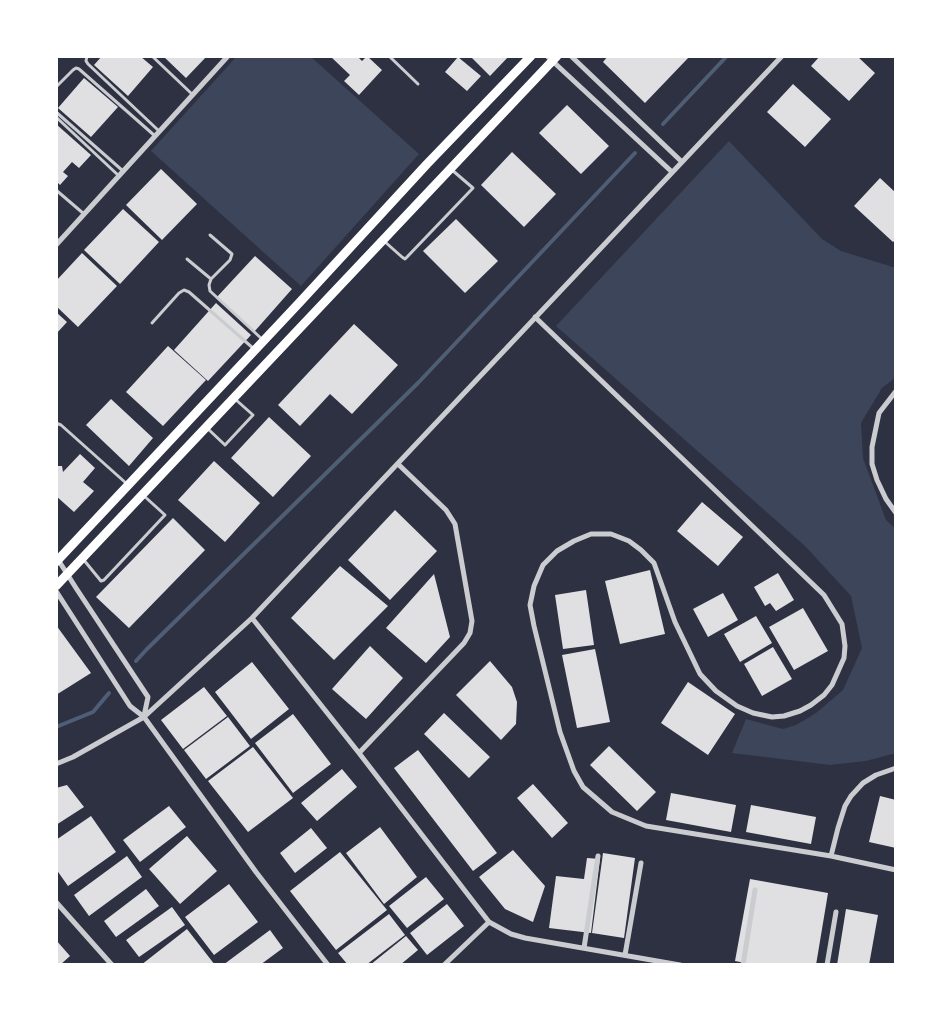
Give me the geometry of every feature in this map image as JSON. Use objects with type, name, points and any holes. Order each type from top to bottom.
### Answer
[{"type":"main road","points":[[57,559],[426,164],[531,56]]},
{"type":"main road","points":[[56,586],[452,169],[552,58]]},
{"type":"street","points":[[56,245],[228,56]]},
{"type":"street","points":[[571,56],[682,162]]},
{"type":"street","points":[[56,764],[73,757],[144,717],[252,618],[782,56]]},
{"type":"street","points":[[552,58],[672,172]]},
{"type":"street","points":[[535,318],[824,595],[842,624],[845,646],[844,658],[832,685],[824,695],[811,705],[784,716],[772,717],[753,713],[737,706],[716,691],[700,674],[675,622],[654,563],[641,550],[629,541],[611,534],[591,534],[574,541],[557,551],[543,565],[534,586],[530,604],[560,732],[582,787],[612,812],[646,826],[831,856],[896,870]]},
{"type":"street","points":[[896,391],[880,413],[872,448],[872,464],[877,480],[886,499],[896,513]]},
{"type":"street","points":[[359,753],[464,643],[470,633],[472,621],[454,524],[446,510],[398,464]]},
{"type":"street","points":[[57,559],[148,697],[144,717]]},
{"type":"street","points":[[56,591],[130,706],[144,717],[256,872],[328,965]]},
{"type":"street","points":[[252,618],[489,922],[511,934],[680,965]]},
{"type":"street","points":[[831,856],[845,806],[851,796],[863,783],[876,775],[896,768]]},
{"type":"street","points":[[584,948],[598,856]]},
{"type":"street","points":[[625,955],[641,862]]},
{"type":"street","points":[[743,965],[755,890]]},
{"type":"street","points":[[56,902],[112,965]]},
{"type":"street","points":[[827,965],[836,912]]},
{"type":"street","points":[[444,965],[489,922]]},
{"type":"lane","points":[[87,56],[88,64],[158,134]]},
{"type":"lane","points":[[152,56],[193,95]]},
{"type":"lane","points":[[389,56],[418,84]]},
{"type":"lane","points":[[56,87],[73,70],[79,69],[158,134]]},
{"type":"lane","points":[[56,112],[121,174]]},
{"type":"lane","points":[[56,118],[121,174]]},
{"type":"lane","points":[[383,240],[402,257],[405,259],[407,257],[473,188],[452,169]]},
{"type":"lane","points":[[56,190],[84,214]]},
{"type":"lane","points":[[210,235],[232,254],[230,260],[211,279],[210,291],[263,340]]},
{"type":"lane","points":[[187,259],[211,279]]},
{"type":"lane","points":[[152,323],[179,293],[184,290],[189,292],[254,350]]},
{"type":"lane","points":[[206,428],[225,445],[253,414],[234,398]]},
{"type":"lane","points":[[56,423],[61,425],[128,484]]},
{"type":"lane","points":[[82,559],[102,581],[104,580],[165,514],[143,495]]},
{"type":"shaded area","points":[[237,56],[310,56],[419,154],[301,286],[151,151]]},
{"type":"shaded area","points":[[729,141],[822,239],[841,251],[896,268],[896,377],[882,388],[861,423],[863,458],[886,520],[896,529],[896,753],[866,761],[830,765],[732,753],[746,719],[783,729],[796,725],[816,713],[843,690],[862,648],[851,596],[805,546],[556,326]]},
{"type":"building","points":[[102,56],[140,56],[153,67],[128,96],[94,65]]},
{"type":"building","points":[[163,56],[207,56],[186,78]]},
{"type":"building","points":[[330,56],[357,56],[362,61],[367,56],[382,70],[359,95],[344,81],[350,75]]},
{"type":"building","points":[[470,56],[509,56],[490,76]]},
{"type":"building","points":[[608,56],[690,56],[645,103],[603,62]]},
{"type":"building","points":[[820,56],[857,56],[875,73],[849,101],[811,66]]},
{"type":"building","points":[[458,57],[481,76],[467,91],[445,72]]},
{"type":"building","points":[[84,78],[118,107],[91,137],[58,108]]},
{"type":"building","points":[[793,84],[831,119],[805,147],[767,112]]},
{"type":"building","points":[[567,105],[609,146],[581,174],[539,133]]},
{"type":"building","points":[[56,124],[91,155],[79,168],[72,162],[63,172],[68,176],[60,185],[56,181]]},
{"type":"building","points":[[512,152],[556,194],[524,227],[481,185]]},
{"type":"building","points":[[161,169],[197,204],[162,240],[126,205]]},
{"type":"building","points":[[880,178],[896,193],[896,239],[893,242],[854,206]]},
{"type":"building","points":[[123,209],[159,242],[120,284],[84,250]]},
{"type":"building","points":[[456,219],[498,261],[465,293],[423,251]]},
{"type":"building","points":[[82,253],[117,286],[78,327],[56,306],[56,281]]},
{"type":"building","points":[[255,256],[292,289],[254,332],[216,298]]},
{"type":"building","points":[[216,303],[251,335],[208,381],[174,350]]},
{"type":"building","points":[[56,312],[67,322],[56,334]]},
{"type":"building","points":[[354,324],[398,365],[352,414],[330,394],[300,426],[278,405]]},
{"type":"building","points":[[168,346],[206,380],[163,426],[126,392]]},
{"type":"building","points":[[111,399],[153,438],[129,466],[86,425]]},
{"type":"building","points":[[269,417],[311,456],[273,497],[231,458]]},
{"type":"building","points":[[80,454],[95,468],[83,482],[94,491],[74,512],[56,496],[56,466],[62,466],[63,472]]},
{"type":"building","points":[[214,461],[260,503],[225,542],[178,500]]},
{"type":"building","points":[[702,502],[743,537],[718,566],[677,531]]},
{"type":"building","points":[[395,510],[437,551],[390,600],[348,560]]},
{"type":"building","points":[[173,518],[205,550],[129,628],[96,597]]},
{"type":"building","points":[[340,566],[388,606],[334,660],[291,618]]},
{"type":"building","points":[[650,570],[665,634],[620,644],[605,581]]},
{"type":"building","points":[[778,573],[794,600],[776,611],[770,603],[765,606],[754,587]]},
{"type":"building","points":[[434,574],[450,637],[426,663],[386,628]]},
{"type":"building","points":[[586,590],[594,645],[563,649],[555,595]]},
{"type":"building","points":[[723,593],[738,620],[708,637],[693,609]]},
{"type":"building","points":[[803,608],[828,651],[794,670],[769,627]]},
{"type":"building","points":[[756,616],[772,643],[740,662],[724,634]]},
{"type":"building","points":[[56,625],[91,673],[56,695]]},
{"type":"building","points":[[370,646],[403,678],[366,719],[332,689]]},
{"type":"building","points":[[773,647],[792,679],[762,696],[744,664]]},
{"type":"building","points":[[595,649],[610,722],[577,728],[562,655]]},
{"type":"building","points":[[490,661],[512,687],[517,702],[516,724],[501,740],[456,695]]},
{"type":"building","points":[[252,662],[289,709],[251,739],[215,692]]},
{"type":"building","points":[[688,682],[735,714],[708,755],[661,723]]},
{"type":"building","points":[[204,687],[227,716],[183,749],[161,720]]},
{"type":"building","points":[[444,713],[490,757],[469,778],[424,734]]},
{"type":"building","points":[[293,714],[331,764],[293,793],[255,743]]},
{"type":"building","points":[[228,717],[250,746],[206,779],[184,750]]},
{"type":"building","points":[[609,746],[656,792],[637,811],[590,765]]},
{"type":"building","points":[[253,747],[293,798],[248,832],[208,781]]},
{"type":"building","points":[[418,750],[497,853],[473,871],[394,768]]},
{"type":"building","points":[[342,769],[357,787],[317,821],[301,803]]},
{"type":"building","points":[[533,784],[568,823],[552,838],[517,798]]},
{"type":"building","points":[[67,785],[84,807],[56,825],[56,788]]},
{"type":"building","points":[[671,793],[736,805],[731,832],[666,820]]},
{"type":"building","points":[[880,796],[896,800],[896,848],[869,842]]},
{"type":"building","points":[[751,805],[816,817],[811,844],[746,832]]},
{"type":"building","points":[[169,806],[186,827],[140,862],[123,840]]},
{"type":"building","points":[[91,816],[116,852],[68,886],[56,869],[56,840]]},
{"type":"building","points":[[380,827],[417,877],[384,904],[346,853]]},
{"type":"building","points":[[311,828],[327,848],[295,873],[280,853]]},
{"type":"building","points":[[187,836],[217,871],[180,904],[149,869]]},
{"type":"building","points":[[513,850],[545,886],[533,922],[505,909],[479,877]]},
{"type":"building","points":[[340,852],[387,910],[336,950],[290,891]]},
{"type":"building","points":[[603,853],[635,858],[624,938],[592,933]]},
{"type":"building","points":[[127,856],[142,877],[89,916],[74,895]]},
{"type":"building","points":[[587,858],[600,859],[591,933],[549,928],[556,876],[584,879]]},
{"type":"building","points":[[426,877],[444,899],[407,928],[389,906]]},
{"type":"building","points":[[750,879],[828,893],[816,965],[756,965],[735,961]]},
{"type":"building","points":[[229,884],[258,922],[214,955],[185,917]]},
{"type":"building","points":[[146,889],[159,906],[116,937],[104,921]]},
{"type":"building","points":[[447,904],[464,926],[427,955],[410,933]]},
{"type":"building","points":[[172,907],[185,925],[139,957],[126,940]]},
{"type":"building","points":[[846,909],[878,915],[869,965],[837,965]]},
{"type":"building","points":[[389,914],[405,935],[366,965],[348,965],[338,953]]},
{"type":"building","points":[[187,929],[215,965],[141,965]]},
{"type":"building","points":[[270,930],[283,948],[260,965],[223,965]]},
{"type":"building","points":[[406,936],[418,950],[400,965],[370,965]]},
{"type":"building","points":[[56,940],[70,956],[60,965],[56,965]]},
{"type":"waterway","points":[[663,124],[727,56]]},
{"type":"waterway","points":[[136,661],[418,383],[635,153]]},
{"type":"waterway","points":[[56,727],[93,712],[109,693]]}]
